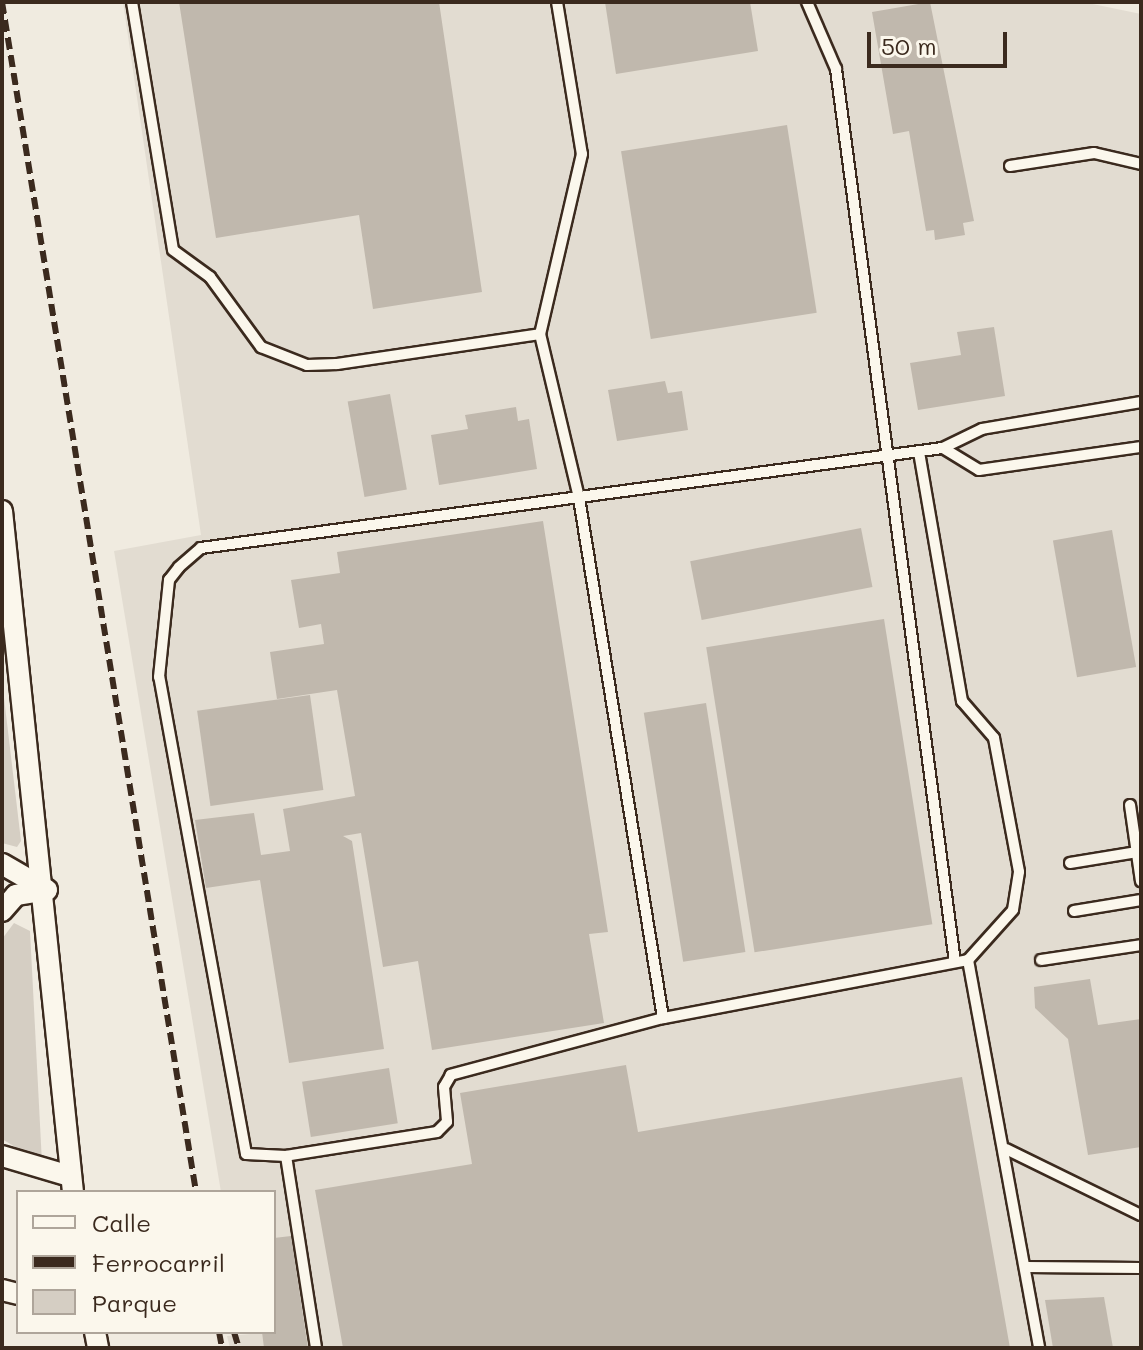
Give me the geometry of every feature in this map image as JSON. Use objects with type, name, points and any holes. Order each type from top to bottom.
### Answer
[{"type":"street","points":[[2,511],[12,683],[47,890],[72,1184],[2,1156]]},
{"type":"street","points":[[2,864],[47,890]]},
{"type":"street","points":[[2,911],[16,895],[47,890]]},
{"type":"lane","points":[[132,2],[173,250],[210,277],[261,347],[307,365],[337,364],[540,334]]},
{"type":"lane","points":[[557,2],[582,154],[540,334],[579,498],[663,1018]]},
{"type":"lane","points":[[807,2],[836,69],[884,456],[955,962]]},
{"type":"lane","points":[[1010,166],[1094,153],[1141,164]]},
{"type":"lane","points":[[919,452],[962,701],[994,738],[1019,872],[1021,895],[1013,910],[968,960],[663,1018],[451,1075],[444,1087],[447,1122],[437,1132],[256,1159],[241,1145],[159,677],[169,580],[201,548],[919,452],[943,448],[982,429],[1141,402]]},
{"type":"lane","points":[[943,448],[979,470],[1141,447]]},
{"type":"lane","points":[[1130,805],[1141,881]]},
{"type":"lane","points":[[1070,863],[1137,852]]},
{"type":"lane","points":[[1074,911],[1141,900]]},
{"type":"lane","points":[[1041,960],[1141,945]]},
{"type":"lane","points":[[968,960],[1006,1149],[1039,1348]]},
{"type":"lane","points":[[1006,1149],[1141,1215]]},
{"type":"lane","points":[[286,1156],[316,1348]]},
{"type":"lane","points":[[1026,1267],[1141,1268]]},
{"type":"shaded area","points":[[123,2],[1083,2],[1141,14],[1141,1348],[230,1348],[227,1336],[276,1334],[276,1190],[221,1190],[114,551],[201,535]]},
{"type":"green space","points":[[3,689],[21,841],[17,847],[2,843]]},
{"type":"green space","points":[[14,923],[30,931],[42,1163],[2,1139],[2,939]]},
{"type":"building","points":[[179,2],[439,2],[482,292],[373,309],[359,215],[216,238]]},
{"type":"building","points":[[605,2],[750,2],[758,51],[616,74]]},
{"type":"building","points":[[930,2],[974,221],[963,223],[965,235],[935,240],[934,230],[926,231],[909,131],[893,134],[872,12]]},
{"type":"building","points":[[787,125],[817,313],[651,339],[621,151]]},
{"type":"building","points":[[994,327],[1005,396],[918,410],[910,363],[961,355],[957,332]]},
{"type":"building","points":[[665,381],[668,393],[682,391],[688,430],[617,441],[608,390]]},
{"type":"building","points":[[390,394],[407,490],[364,497],[348,401]]},
{"type":"building","points":[[516,407],[518,421],[529,419],[537,469],[439,485],[431,435],[468,429],[465,415]]},
{"type":"building","points":[[543,521],[608,932],[589,934],[604,1023],[432,1050],[418,961],[383,967],[361,833],[343,836],[352,841],[384,1049],[289,1063],[260,880],[206,888],[195,820],[254,813],[261,855],[290,851],[283,809],[355,796],[337,690],[277,699],[270,652],[324,644],[321,624],[299,628],[291,580],[340,573],[337,552]]},
{"type":"building","points":[[861,528],[872,587],[702,620],[690,561]]},
{"type":"building","points":[[1112,530],[1136,667],[1077,677],[1053,540]]},
{"type":"building","points":[[884,619],[932,924],[755,952],[706,647]]},
{"type":"building","points":[[310,695],[323,790],[210,806],[197,711]]},
{"type":"building","points":[[706,703],[745,952],[683,962],[644,713]]},
{"type":"building","points":[[1090,979],[1098,1025],[1141,1019],[1141,1147],[1088,1155],[1068,1039],[1035,1008],[1034,987]]},
{"type":"building","points":[[626,1065],[638,1132],[962,1077],[1010,1348],[343,1348],[315,1190],[472,1164],[460,1093]]},
{"type":"building","points":[[389,1068],[398,1123],[311,1137],[302,1082]]},
{"type":"building","points":[[291,1236],[308,1348],[264,1348],[262,1334],[276,1334],[276,1238]]},
{"type":"building","points":[[1104,1297],[1113,1348],[1053,1348],[1045,1300]]},
{"type":"railway","points":[[2,2],[196,1190]]},
{"type":"railway","points":[[219,1334],[222,1348]]},
{"type":"railway","points":[[235,1334],[239,1348]]}]
